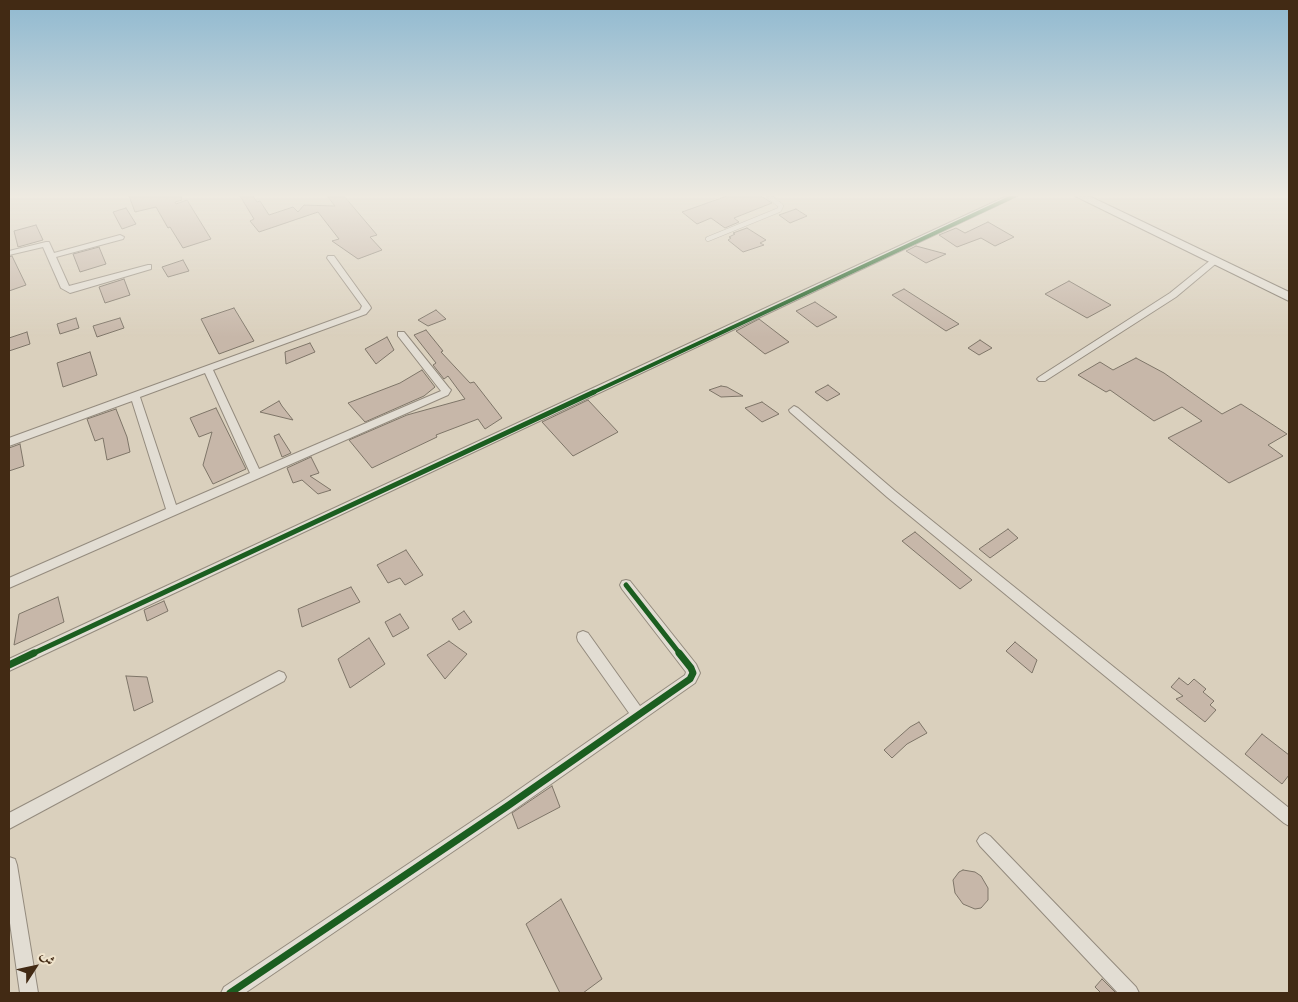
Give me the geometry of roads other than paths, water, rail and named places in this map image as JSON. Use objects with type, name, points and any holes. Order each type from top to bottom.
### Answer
[{"type":"main road","points":[[1177,243],[1289,297]]},
{"type":"street","points":[[52,256],[99,243]]},
{"type":"street","points":[[9,665],[914,243]]},
{"type":"street","points":[[9,253],[46,244],[65,288],[70,290],[148,267]]},
{"type":"street","points":[[9,442],[365,311],[366,306],[331,258]]},
{"type":"street","points":[[1042,378],[1174,295],[1215,261]]},
{"type":"street","points":[[9,583],[444,394],[446,390],[401,334]]},
{"type":"street","points":[[208,369],[256,475]]},
{"type":"street","points":[[135,396],[173,512]]},
{"type":"street","points":[[794,410],[891,494],[1289,818]]},
{"type":"street","points":[[230,993],[501,811],[690,679],[693,673],[691,668],[626,585]]},
{"type":"street","points":[[583,637],[638,715]]},
{"type":"street","points":[[9,821],[279,677]]},
{"type":"street","points":[[985,840],[1130,993]]},
{"type":"street","points":[[9,865],[30,993]]}]
